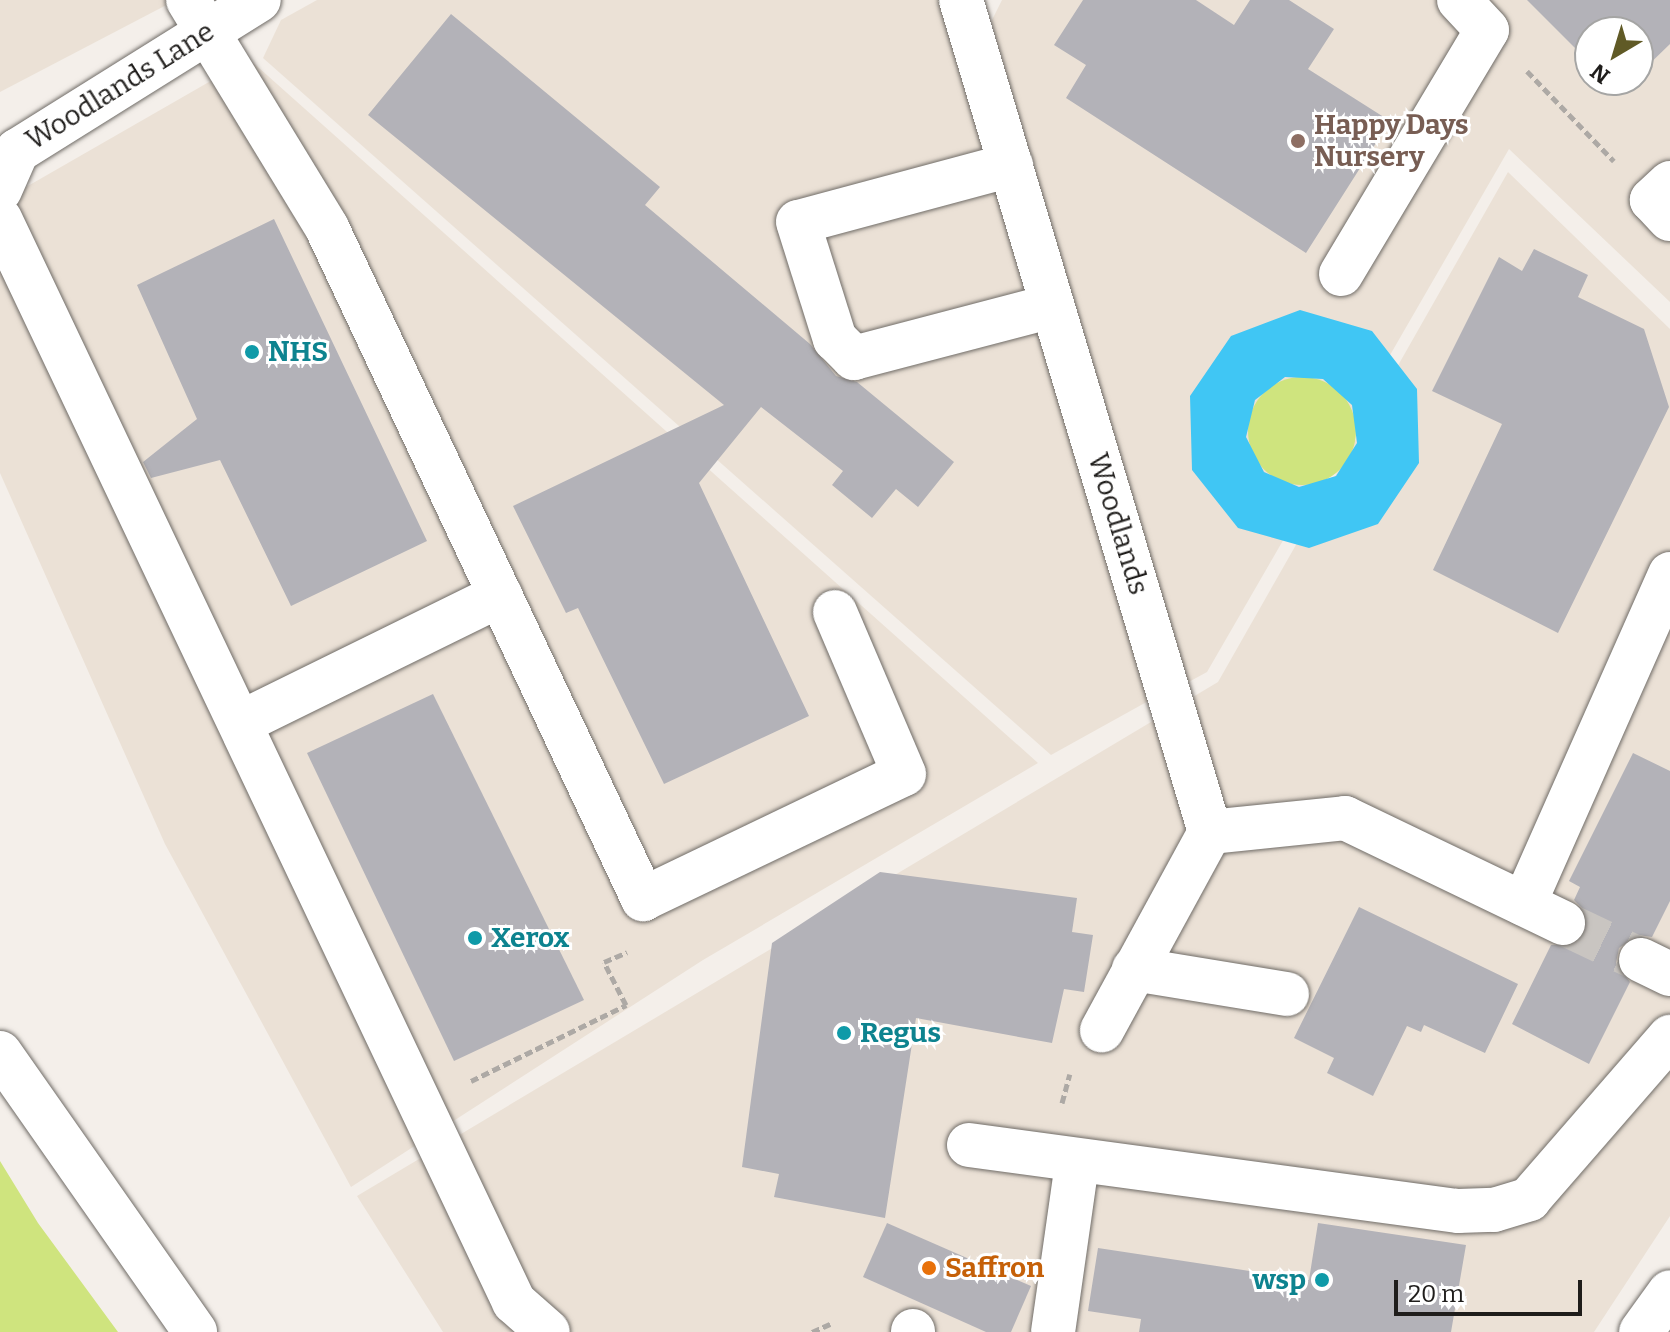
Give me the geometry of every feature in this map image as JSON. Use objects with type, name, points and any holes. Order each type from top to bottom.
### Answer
[{"type":"main road","name":"Woodlands Lane","points":[[0,190],[17,151],[196,16],[259,0]]},
{"type":"main road","name":"Woodlands","points":[[966,4],[1052,306],[1210,832]]},
{"type":"main road","points":[[1341,274],[1473,15]]},
{"type":"main road","points":[[196,16],[327,228],[643,899],[904,774],[835,612]]},
{"type":"main road","points":[[1011,165],[798,222],[835,339],[854,358],[1052,306]]},
{"type":"main road","points":[[0,219],[514,1302],[548,1332]]},
{"type":"main road","points":[[1524,904],[1670,574]]},
{"type":"main road","points":[[240,723],[500,595]]},
{"type":"main road","points":[[1102,1030],[1210,832],[1345,818],[1563,923]]},
{"type":"main road","points":[[1134,969],[1287,994]]},
{"type":"main road","points":[[969,1145],[1062,1160],[1458,1211],[1494,1210],[1529,1199],[1670,1037]]},
{"type":"main road","points":[[0,1053],[195,1332]]},
{"type":"main road","points":[[1053,1332],[1062,1160]]},
{"type":"main road","points":[[1641,1332],[1670,1292]]},
{"type":"path","points":[[1473,15],[1664,201]]},
{"type":"path","points":[[422,1106],[626,1005],[604,962],[632,950]]},
{"type":"path","points":[[1062,1160],[1083,1027],[1102,1030]]},
{"type":"path","points":[[812,1332],[830,1324]]},
{"type":"shaded area","points":[[0,0],[176,0],[0,92]]},
{"type":"shaded area","points":[[317,0],[942,0],[1152,699],[1051,755],[263,58],[281,20]]},
{"type":"shaded area","points":[[1002,0],[1670,0],[1670,302],[1509,149],[1207,672],[1185,684],[991,22]]},
{"type":"shaded area","points":[[249,59],[1038,763],[703,960],[351,1187],[165,844],[0,473],[0,202]]},
{"type":"shaded area","points":[[1508,172],[1670,329],[1670,1216],[1594,1332],[443,1332],[357,1196],[1218,682]]},
{"type":"green space","points":[[1302,377],[1323,381],[1340,393],[1352,410],[1356,431],[1352,452],[1340,469],[1323,481],[1302,485],[1281,481],[1264,469],[1252,452],[1248,431],[1252,410],[1264,393],[1281,381]]},
{"type":"green space","points":[[0,1161],[38,1223],[118,1332],[0,1332]]},
{"type":"water","points":[[1300,310],[1372,331],[1417,389],[1419,463],[1378,524],[1309,548],[1238,528],[1192,470],[1190,396],[1231,336]],"holes":[[[1285,377],[1323,379],[1352,405],[1357,443],[1336,476],[1299,487],[1264,472],[1246,437],[1255,400]]]},
{"type":"building","name":"Happy Days Nursery","points":[[1083,0],[1196,0],[1234,25],[1250,0],[1289,0],[1334,29],[1308,69],[1390,121],[1306,253],[1066,98],[1086,65],[1054,45]]},
{"type":"building","points":[[1527,0],[1670,0],[1670,44],[1654,60],[1654,16],[1574,16],[1574,47]]},
{"type":"building","points":[[451,14],[660,187],[645,205],[810,344],[836,376],[857,382],[954,462],[918,507],[896,489],[872,518],[832,485],[843,471],[761,407],[699,483],[809,716],[664,784],[578,608],[566,613],[513,506],[724,405],[368,115]]},
{"type":"building","name":"NHS","points":[[274,219],[427,541],[291,606],[220,460],[151,478],[143,462],[197,419],[137,285]]},
{"type":"building","points":[[1534,249],[1588,275],[1578,297],[1644,329],[1669,407],[1558,633],[1433,570],[1502,424],[1432,391],[1499,257],[1522,271]]},
{"type":"building","name":"Xerox","points":[[433,694],[584,1000],[454,1061],[307,753]]},
{"type":"building","points":[[1633,753],[1670,771],[1670,901],[1652,937],[1638,935],[1619,948],[1616,963],[1630,982],[1589,1064],[1512,1024],[1551,945],[1576,944],[1586,933],[1584,910],[1574,900],[1580,887],[1569,881]]},
{"type":"building","name":"Regus","points":[[880,872],[1077,898],[1072,932],[1093,935],[1084,992],[1064,989],[1052,1043],[916,1018],[885,1218],[774,1197],[779,1174],[742,1167],[772,943]]},
{"type":"building","points":[[1359,907],[1518,984],[1485,1053],[1424,1025],[1421,1032],[1407,1026],[1373,1096],[1327,1073],[1334,1058],[1294,1038]]},
{"type":"building","name":"Saffron","points":[[887,1223],[1031,1286],[1011,1332],[986,1332],[863,1277]]},
{"type":"building","points":[[1318,1223],[1466,1245],[1451,1332],[1139,1332],[1141,1319],[1088,1311],[1098,1248],[1309,1280]]},
{"type":"tunnel","points":[[1563,923],[1641,960]]},
{"type":"place","name":"Happy Days Nursery","points":[[1298,141]]},
{"type":"place","name":"NHS","points":[[252,352]]},
{"type":"place","name":"Xerox","points":[[475,938]]},
{"type":"place","name":"Regus","points":[[844,1033]]},
{"type":"place","name":"Saffron","points":[[929,1268]]},
{"type":"place","name":"wsp","points":[[1322,1280]]}]
